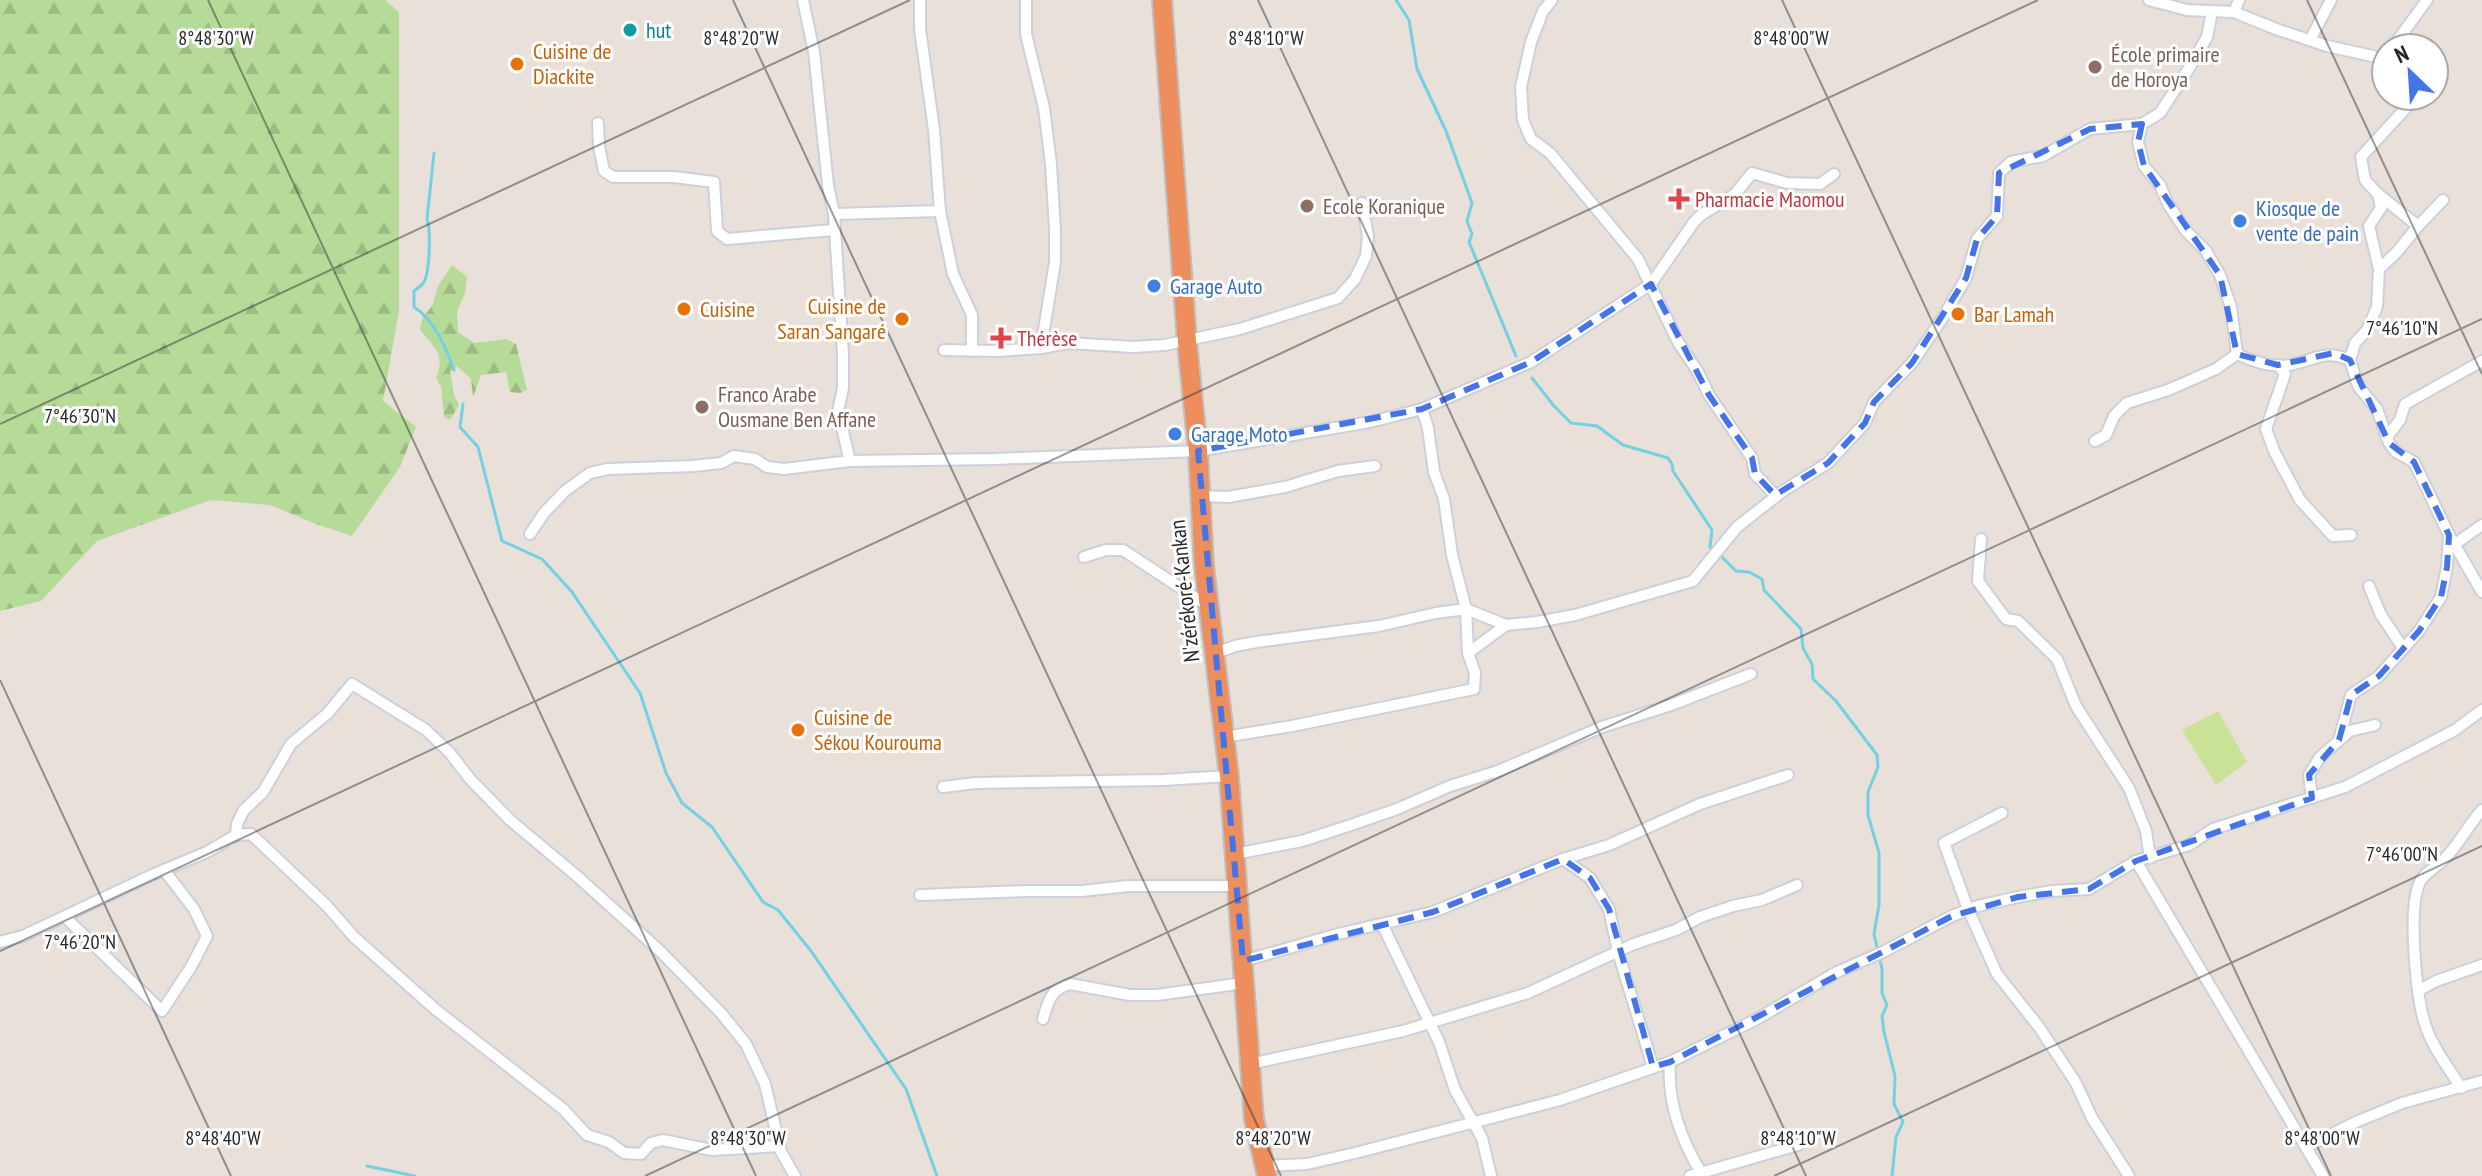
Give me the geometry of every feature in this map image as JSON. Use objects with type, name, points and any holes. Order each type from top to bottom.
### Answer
[{"type":"highway","name":"N'zérékoré-Kankan","points":[[1162,0],[1199,496],[1229,776],[1254,1119],[1265,1171]]},
{"type":"street","points":[[803,0],[814,52],[828,185],[834,214],[843,354],[843,388],[838,411],[850,461]]},
{"type":"street","points":[[920,0],[920,29],[934,130],[940,211],[953,274],[972,315],[972,351]]},
{"type":"street","points":[[1026,0],[1026,34],[1044,108],[1055,230],[1055,262],[1041,348]]},
{"type":"street","points":[[1552,0],[1543,11],[1531,42],[1521,87],[1523,120],[1531,139],[1550,153],[1638,259],[1678,342],[1752,458],[1755,474],[1776,496]]},
{"type":"street","points":[[2149,0],[2187,10],[2234,12],[2310,40],[2370,54]]},
{"type":"street","points":[[2234,12],[2239,0]]},
{"type":"street","points":[[2310,40],[2331,0]]},
{"type":"street","points":[[2404,32],[2427,0]]},
{"type":"street","points":[[1214,654],[1256,642],[1379,626],[1466,609],[1506,625],[1537,622],[1575,615],[1693,581],[1737,527],[1776,496],[1828,463],[1865,423],[1874,402],[1912,363],[1966,278],[1977,239],[1997,216],[1999,173],[2011,162],[2043,156],[2090,129],[2142,124],[2160,113],[2207,37],[2212,12]]},
{"type":"street","points":[[2402,112],[2361,157],[2365,180],[2418,226]]},
{"type":"street","points":[[598,123],[604,171],[613,177],[674,177],[714,182],[717,231],[727,239],[834,230]]},
{"type":"street","points":[[2142,124],[2138,142],[2144,166],[2160,185],[2186,231],[2206,251],[2220,275],[2231,307],[2237,354]]},
{"type":"street","points":[[530,534],[565,491],[590,473],[608,469],[721,463],[734,456],[784,469],[850,461],[1198,451],[1370,422],[1422,409],[1531,362],[1651,284],[1694,222],[1735,194],[1752,173],[1787,183],[1820,184],[1834,174]]},
{"type":"street","points":[[2378,194],[2381,208],[2369,226],[2379,269],[2377,307],[2367,330],[2355,343],[2350,360],[2358,386],[2377,409],[2387,437],[2396,452],[2414,462],[2452,540],[2482,592]]},
{"type":"street","points":[[2379,269],[2443,200]]},
{"type":"street","points":[[944,350],[1041,348],[1069,343],[1133,347],[1187,342],[1338,298],[1355,279],[1366,256],[1368,236],[1362,203]]},
{"type":"street","points":[[834,214],[940,211]]},
{"type":"street","points":[[2237,354],[2278,365],[2293,365],[2315,356],[2334,353],[2350,360]]},
{"type":"street","points":[[2095,441],[2106,435],[2114,416],[2127,403],[2168,390],[2216,369],[2237,354]]},
{"type":"street","points":[[2387,437],[2400,420],[2405,404],[2482,361]]},
{"type":"street","points":[[2278,365],[2285,374],[2266,429],[2275,453],[2300,500],[2333,536],[2351,535]]},
{"type":"street","points":[[1224,737],[1474,689],[1475,673],[1468,653],[1466,609],[1422,409]]},
{"type":"street","points":[[1199,496],[1228,497],[1285,487],[1338,471],[1375,466]]},
{"type":"street","points":[[2452,540],[2482,525]]},
{"type":"street","points":[[1981,539],[1978,581],[2006,619],[2018,621],[2057,659],[2076,706],[2129,788],[2146,831],[2150,858]]},
{"type":"street","points":[[2339,740],[2351,695],[2379,676],[2419,631],[2441,597],[2452,540]]},
{"type":"street","points":[[1084,557],[1106,550],[1123,550],[1209,606]]},
{"type":"street","points":[[2369,586],[2381,615],[2403,648]]},
{"type":"street","points":[[1468,653],[1506,625]]},
{"type":"street","points":[[1235,854],[1302,841],[1397,809],[1602,727],[1751,674]]},
{"type":"street","points":[[236,835],[237,824],[244,810],[263,792],[291,744],[328,713],[352,684],[426,730],[510,820],[660,951],[721,1013],[746,1044],[765,1084],[780,1146],[795,1176]]},
{"type":"street","points":[[1265,1171],[1307,1164],[1560,1100],[1670,1062],[1757,1019],[1835,973],[1968,909],[2052,891],[2089,889],[2136,861],[2189,845],[2213,829],[2345,787],[2455,730],[2482,710]]},
{"type":"street","points":[[2312,798],[2309,775],[2320,757],[2350,731],[2375,725]]},
{"type":"street","points":[[1243,961],[1433,912],[1563,859],[1609,845],[1700,804],[1788,775]]},
{"type":"street","points":[[943,787],[976,783],[1229,776]]},
{"type":"street","points":[[2461,1088],[2425,1026],[2418,991],[2414,920],[2417,887],[2421,879],[2444,860],[2482,810]]},
{"type":"street","points":[[2002,813],[1944,843],[1968,909],[1997,974],[2039,1027],[2076,1083],[2092,1118],[2129,1176]]},
{"type":"street","points":[[0,942],[23,936],[65,917],[207,852],[236,835],[251,834],[327,906],[354,937],[435,1009],[563,1109],[587,1135],[609,1142],[624,1153],[641,1154],[651,1143],[663,1140],[712,1150],[780,1146]]},
{"type":"street","points":[[1563,859],[1590,878],[1609,909],[1618,952],[1653,1067]]},
{"type":"street","points":[[2136,861],[2323,1176]]},
{"type":"street","points":[[65,917],[162,1011],[207,936],[194,909],[164,870]]},
{"type":"street","points":[[1250,1064],[1403,1031],[1528,993],[1700,917],[1762,900],[1797,885]]},
{"type":"street","points":[[920,895],[1082,891],[1128,886],[1237,886]]},
{"type":"street","points":[[1382,924],[1430,1022],[1455,1090],[1482,1138],[1491,1176]]},
{"type":"street","points":[[2418,991],[2436,981],[2482,965]]},
{"type":"street","points":[[1043,1019],[1051,995],[1060,986],[1070,984],[1130,995],[1157,995],[1244,983]]},
{"type":"street","points":[[1670,1062],[1670,1097],[1690,1152],[1702,1174]]},
{"type":"street","points":[[2306,1147],[2402,1103],[2482,1081]]},
{"type":"street","points":[[1690,1176],[1798,1145]]},
{"type":"highlighted area","points":[[2142,124],[2138,142],[2144,166],[2220,275],[2237,354],[2278,365],[2334,353],[2350,360],[2389,443],[2414,462],[2434,502],[2449,535],[2447,567],[2441,597],[2419,631],[2379,676],[2351,695],[2339,740],[2309,775],[2312,798],[2136,861],[2089,889],[2018,897],[1952,916],[1670,1062],[1653,1067],[1609,909],[1590,878],[1563,859],[1433,912],[1243,961],[1198,451],[1422,409],[1531,362],[1651,284],[1709,395],[1752,458],[1755,474],[1775,495],[1828,463],[1865,423],[1874,402],[1912,363],[1966,278],[1977,239],[1997,216],[1999,173],[2090,129]]},
{"type":"green space","points":[[0,0],[385,0],[399,12],[399,311],[383,401],[416,427],[400,467],[352,536],[270,505],[211,500],[97,541],[41,601],[0,611]]},
{"type":"green space","points":[[452,265],[467,277],[465,293],[457,312],[458,332],[474,343],[506,339],[516,344],[527,390],[510,392],[506,372],[481,375],[473,397],[471,379],[457,366],[450,371],[459,405],[450,420],[444,417],[441,387],[436,377],[439,357],[420,330],[438,286]]},
{"type":"green space","points":[[2218,711],[2247,762],[2216,785],[2182,730]]},
{"type":"waterway","points":[[1396,0],[1409,20],[1417,69],[1446,131],[1472,203],[1467,221],[1472,234],[1469,242],[1516,356]]},
{"type":"waterway","points":[[434,153],[427,219],[428,269],[424,282],[414,291],[414,307],[433,326],[454,370]]},
{"type":"waterway","points":[[1532,378],[1571,423],[1597,426],[1623,445],[1668,458],[1673,471],[1712,530],[1710,547],[1714,550]]},
{"type":"waterway","points":[[463,404],[460,427],[478,447],[502,541],[542,559],[572,592],[640,693],[666,773],[682,803],[712,827],[763,902],[778,910],[811,951],[906,1089],[937,1176]]},
{"type":"waterway","points":[[1720,555],[1736,571],[1749,572],[1762,579],[1764,590],[1801,629],[1803,648],[1812,664],[1813,679],[1836,701],[1877,755],[1878,767],[1868,792],[1868,815],[1879,853],[1879,905],[1874,934],[1882,969],[1882,993],[1887,1005],[1882,1016],[1895,1076],[1894,1104],[1903,1122],[1896,1137],[1892,1176]]},
{"type":"waterway","points":[[367,1166],[415,1176]]},
{"type":"place","name":"hut","points":[[630,30]]},
{"type":"place","name":"Cuisine de Diackite","points":[[517,64]]},
{"type":"place","name":"École primaire de Horoya","points":[[2095,67]]},
{"type":"place","name":"Pharmacie Maomou","points":[[1679,199]]},
{"type":"place","name":"Ecole Koranique","points":[[1307,206]]},
{"type":"place","name":"Kiosque de vente de pain","points":[[2240,221]]},
{"type":"place","name":"Garage Auto","points":[[1154,286]]},
{"type":"place","name":"Cuisine","points":[[684,309]]},
{"type":"place","name":"Bar Lamah","points":[[1958,314]]},
{"type":"place","name":"Cuisine de Saran Sangaré","points":[[902,319]]},
{"type":"place","name":"Thérèse","points":[[1001,338]]},
{"type":"place","name":"Franco Arabe Ousmane Ben Affane","points":[[702,407]]},
{"type":"place","name":"Garage Moto","points":[[1175,434]]},
{"type":"place","name":"Cuisine de Sékou Kourouma","points":[[798,730]]}]
